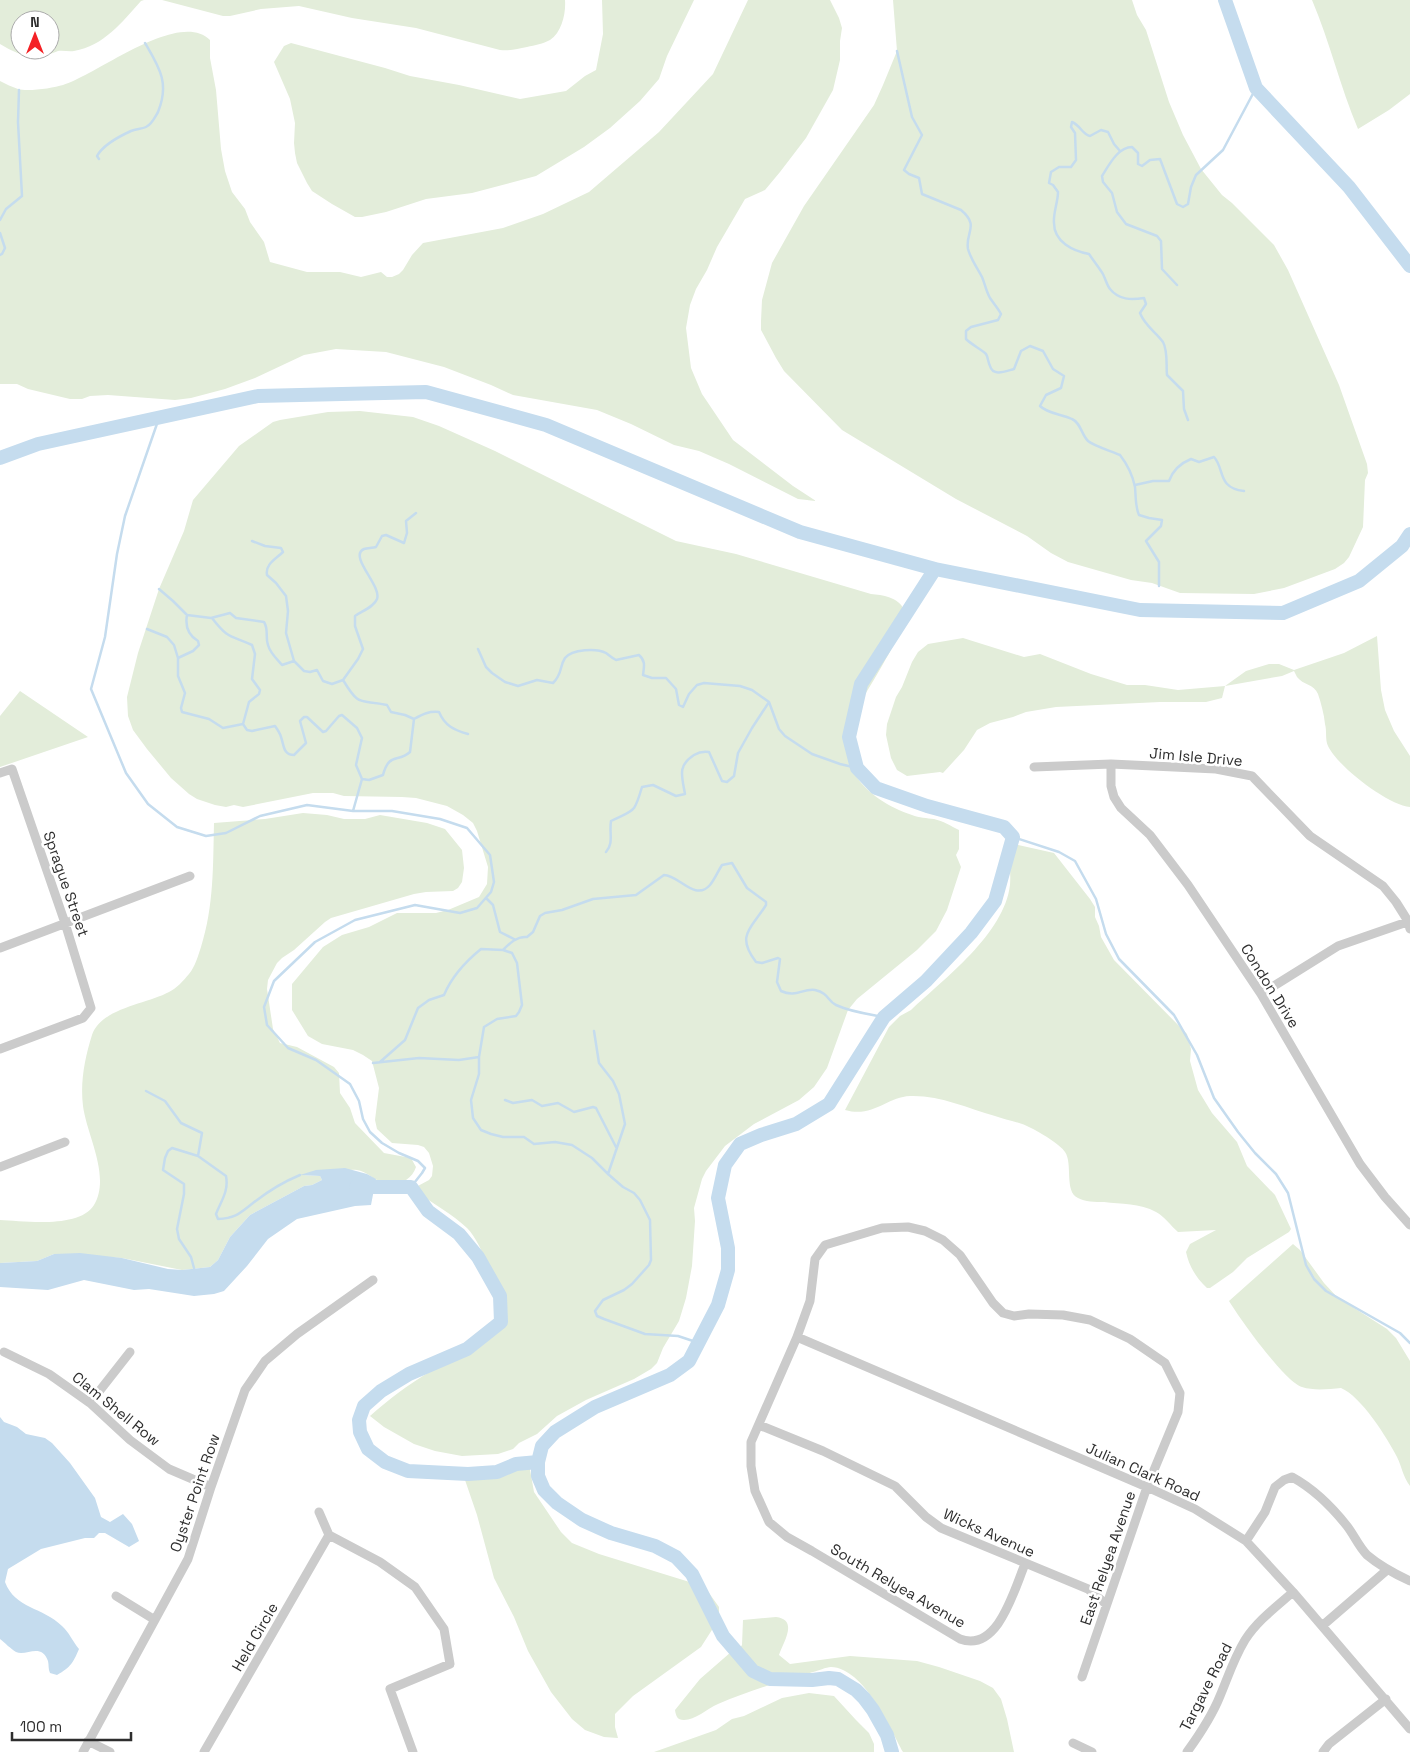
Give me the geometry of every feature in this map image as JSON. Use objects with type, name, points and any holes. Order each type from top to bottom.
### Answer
[{"type":"street","name":"Jim Isle Drive","points":[[1034,767],[1111,764],[1216,769],[1252,776],[1310,836],[1383,886],[1396,902],[1409,924]]},
{"type":"street","name":"Condon Drive","points":[[1111,764],[1111,786],[1114,797],[1121,808],[1150,835],[1188,885],[1261,994],[1360,1164],[1385,1197],[1410,1225]]},
{"type":"street","name":"Sprague Street","points":[[0,773],[12,769],[92,1008],[83,1018],[0,1049]]},
{"type":"street","points":[[0,948],[190,876]]},
{"type":"street","points":[[1261,994],[1338,946],[1409,924]]},
{"type":"street","points":[[0,1167],[65,1142]]},
{"type":"street","name":"East Relyea Avenue","points":[[797,1337],[810,1301],[815,1259],[825,1245],[882,1228],[908,1227],[924,1231],[943,1240],[960,1254],[993,1303],[1003,1313],[1014,1316],[1063,1314],[1090,1320],[1130,1338],[1165,1363],[1180,1393],[1178,1412],[1147,1487],[1082,1677]]},
{"type":"street","name":"Oyster Point Row","points":[[83,1752],[188,1559],[245,1390],[265,1361],[297,1334],[372,1280]]},
{"type":"street","points":[[759,1425],[797,1337]]},
{"type":"street","name":"Julian Clark Road","points":[[797,1337],[1147,1487],[1195,1509],[1246,1541],[1294,1592],[1410,1728]]},
{"type":"street","name":"Clam Shell Row","points":[[4,1352],[49,1374],[90,1403],[130,1440],[169,1469],[211,1487]]},
{"type":"street","points":[[90,1403],[130,1352]]},
{"type":"street","name":"South Relyea Avenue","points":[[759,1425],[751,1442],[751,1466],[755,1491],[769,1522],[787,1537],[960,1639],[970,1642],[994,1631],[1025,1564]]},
{"type":"street","name":"Wicks Avenue","points":[[759,1425],[823,1451],[895,1486],[926,1518],[941,1528],[1088,1590],[1106,1604]]},
{"type":"street","points":[[1246,1541],[1265,1512],[1275,1487],[1292,1477],[1302,1482],[1326,1503],[1346,1526],[1366,1554],[1387,1570],[1410,1581]]},
{"type":"street","points":[[319,1512],[329,1535],[380,1562],[415,1587],[444,1629],[450,1664],[390,1689],[413,1752]]},
{"type":"street","name":"Held Circle","points":[[204,1752],[329,1535]]},
{"type":"street","points":[[1322,1626],[1387,1570]]},
{"type":"street","name":"Targave Road","points":[[1187,1752],[1202,1730],[1219,1698],[1232,1664],[1246,1639],[1262,1619],[1294,1592]]},
{"type":"street","points":[[116,1596],[156,1620]]},
{"type":"street","points":[[1323,1752],[1329,1744],[1386,1699]]},
{"type":"street","points":[[88,1741],[110,1752]]},
{"type":"street","points":[[1073,1743],[1092,1752]]},
{"type":"green space","points":[[0,0],[144,0],[103,39],[85,48],[72,51],[60,51],[60,10],[10,10],[10,49],[0,44]]},
{"type":"green space","points":[[162,0],[565,0],[565,5],[564,16],[558,32],[550,40],[514,50],[500,50],[416,28],[352,18],[299,6],[261,9],[223,16]]},
{"type":"green space","points":[[602,0],[694,0],[667,56],[659,79],[640,101],[610,128],[584,147],[536,176],[472,193],[426,199],[386,212],[362,217],[355,217],[312,191],[297,163],[294,143],[295,123],[290,99],[274,62],[284,46],[291,43],[410,76],[520,99],[566,91],[596,70],[603,34]]},
{"type":"green space","points":[[748,0],[830,0],[842,28],[840,60],[833,90],[806,138],[765,190],[745,199],[717,247],[696,289],[690,305],[686,328],[691,368],[702,394],[733,440],[793,486],[816,501],[798,499],[729,464],[699,451],[674,445],[597,410],[513,395],[444,367],[386,352],[336,349],[304,355],[255,378],[225,389],[175,400],[108,395],[70,399],[28,389],[17,384],[0,384],[0,81],[22,90],[59,86],[78,79],[159,38],[179,32],[196,33],[210,40],[210,58],[216,90],[221,149],[225,171],[232,192],[245,209],[250,222],[264,242],[270,262],[307,272],[340,272],[361,277],[381,272],[387,277],[392,277],[403,270],[412,255],[423,243],[503,228],[543,214],[589,192],[659,132],[713,74]]},
{"type":"green space","points":[[893,0],[1132,0],[1137,15],[1146,30],[1169,102],[1183,135],[1201,169],[1222,195],[1274,245],[1288,270],[1339,385],[1367,464],[1368,473],[1365,480],[1363,527],[1349,557],[1344,563],[1335,569],[1284,588],[1254,594],[1180,593],[1152,583],[1131,580],[1068,562],[1051,553],[1027,536],[956,499],[842,430],[784,371],[761,330],[762,300],[772,263],[804,206],[874,105],[897,51]]},
{"type":"green space","points":[[1312,0],[1410,0],[1410,94],[1389,110],[1358,129],[1324,32]]},
{"type":"green space","points":[[360,411],[413,417],[439,426],[495,451],[676,541],[736,554],[894,599],[902,606],[904,618],[888,656],[861,702],[855,718],[850,753],[852,767],[854,773],[865,787],[887,804],[915,816],[941,821],[959,830],[959,849],[956,855],[961,867],[947,910],[936,931],[917,950],[857,999],[848,1010],[827,1068],[814,1087],[799,1100],[754,1124],[725,1146],[706,1171],[694,1208],[692,1266],[686,1298],[679,1321],[663,1348],[657,1363],[634,1379],[586,1400],[557,1416],[537,1434],[519,1443],[513,1449],[498,1454],[462,1456],[435,1451],[414,1444],[384,1427],[370,1416],[415,1381],[475,1348],[490,1329],[497,1306],[496,1294],[487,1263],[472,1234],[456,1219],[418,1193],[416,1187],[429,1180],[432,1176],[433,1166],[429,1153],[424,1147],[418,1145],[392,1143],[377,1129],[375,1120],[379,1088],[372,1061],[353,1050],[322,1044],[308,1036],[292,1010],[292,984],[323,947],[342,935],[369,927],[397,913],[436,913],[479,897],[487,884],[488,867],[473,823],[447,806],[416,798],[402,797],[344,796],[333,793],[313,793],[243,807],[215,805],[197,799],[171,778],[133,730],[128,716],[127,697],[138,653],[159,589],[184,531],[193,500],[239,446],[273,422],[328,412]]},
{"type":"green space","points":[[1377,636],[1381,690],[1385,710],[1394,731],[1410,756],[1410,807],[1389,800],[1365,784],[1333,755],[1327,744],[1326,727],[1318,694],[1314,688],[1299,680],[1294,671],[1282,676],[1225,686],[1246,671],[1269,664],[1279,664],[1294,670],[1344,653]]},
{"type":"green space","points":[[963,638],[1024,657],[1040,654],[1091,674],[1127,685],[1145,685],[1178,690],[1225,686],[1222,698],[1206,702],[1160,702],[1056,707],[1026,712],[990,723],[977,730],[964,750],[943,773],[907,776],[897,770],[891,758],[886,735],[887,724],[896,697],[918,652],[928,644]]},
{"type":"green space","points":[[20,691],[88,737],[0,767],[0,716]]},
{"type":"green space","points":[[303,813],[344,819],[365,819],[380,815],[427,823],[445,829],[462,850],[464,868],[462,882],[458,888],[453,891],[414,894],[331,918],[282,958],[277,963],[268,980],[267,989],[273,1029],[280,1043],[297,1047],[334,1067],[339,1073],[340,1093],[350,1108],[355,1123],[384,1153],[411,1158],[416,1167],[414,1172],[406,1180],[392,1184],[381,1182],[357,1170],[302,1175],[320,1176],[322,1180],[312,1185],[304,1186],[250,1215],[230,1237],[218,1260],[210,1267],[182,1270],[122,1258],[54,1254],[37,1261],[0,1263],[0,1220],[64,1221],[87,1213],[94,1205],[99,1194],[99,1169],[85,1118],[82,1097],[84,1070],[92,1035],[97,1026],[115,1013],[172,991],[193,968],[201,947],[208,916],[212,885],[214,823],[265,819]]},
{"type":"green space","points":[[1009,843],[1054,853],[1090,899],[1095,907],[1095,917],[1101,937],[1114,960],[1187,1034],[1191,1049],[1190,1061],[1198,1090],[1212,1113],[1237,1142],[1247,1166],[1275,1195],[1291,1229],[1247,1258],[1233,1272],[1210,1288],[1207,1288],[1196,1276],[1186,1252],[1190,1244],[1216,1230],[1178,1232],[1162,1216],[1150,1209],[1130,1204],[1090,1202],[1078,1198],[1071,1190],[1065,1152],[1054,1142],[1031,1128],[953,1103],[921,1096],[902,1097],[864,1111],[845,1110],[889,1027],[900,1016],[911,1010],[956,969],[985,938],[997,921],[1010,885]]},
{"type":"green space","points":[[1293,1244],[1300,1250],[1324,1283],[1337,1297],[1387,1329],[1396,1338],[1410,1361],[1410,1486],[1387,1440],[1357,1400],[1341,1388],[1311,1389],[1294,1383],[1263,1349],[1229,1301]]},
{"type":"green space","points":[[529,1464],[534,1492],[561,1532],[572,1543],[599,1554],[696,1584],[709,1593],[719,1607],[717,1622],[701,1647],[633,1696],[615,1714],[615,1727],[618,1738],[604,1737],[585,1730],[572,1719],[551,1692],[528,1651],[514,1617],[494,1578],[477,1515],[465,1480],[506,1474]]},
{"type":"green space","points":[[776,1617],[787,1622],[788,1632],[779,1655],[790,1664],[850,1656],[917,1661],[980,1681],[993,1688],[1001,1699],[1014,1752],[903,1752],[883,1715],[865,1688],[854,1677],[843,1670],[831,1667],[741,1695],[718,1704],[688,1720],[678,1718],[675,1710],[700,1679],[742,1645],[743,1620]]},
{"type":"green space","points":[[809,1693],[834,1696],[869,1733],[874,1744],[874,1752],[654,1752],[716,1730],[732,1719],[744,1716],[782,1698]]},
{"type":"water","points":[[345,1168],[367,1174],[376,1179],[371,1205],[355,1206],[297,1219],[268,1239],[224,1291],[194,1296],[149,1289],[134,1290],[84,1280],[48,1290],[0,1287],[0,1263],[37,1261],[54,1254],[80,1253],[122,1258],[168,1269],[182,1270],[210,1267],[218,1260],[230,1237],[250,1215],[304,1186],[312,1185],[322,1180],[320,1176],[300,1175],[316,1170]]},
{"type":"water","points":[[0,1417],[4,1422],[17,1427],[26,1434],[45,1438],[52,1443],[70,1463],[95,1498],[101,1517],[110,1522],[123,1514],[132,1524],[139,1541],[129,1547],[105,1533],[99,1533],[94,1538],[85,1538],[41,1549],[8,1569],[5,1582],[15,1598],[55,1620],[64,1628],[79,1649],[66,1670],[57,1675],[50,1673],[48,1661],[41,1652],[16,1652],[0,1639]]},
{"type":"waterway","points":[[1225,0],[1256,88],[1349,187],[1410,266]]},
{"type":"waterway","points":[[99,159],[97,156],[107,145],[131,131],[148,126],[158,112],[163,84],[155,60],[145,43]]},
{"type":"waterway","points":[[897,51],[912,117],[922,135],[904,170],[919,178],[922,194],[961,210],[970,220],[969,253],[989,295],[1001,314],[998,320],[971,327],[966,331],[966,339],[986,354],[994,371],[1000,372],[1014,369],[1021,351],[1030,346],[1043,351],[1053,369],[1064,376],[1061,388],[1046,395],[1040,406],[1047,411],[1075,421],[1088,441],[1120,455],[1123,459],[1134,483],[1139,515],[1162,520],[1161,526],[1146,541],[1159,562],[1159,586]]},
{"type":"waterway","points":[[1177,285],[1162,269],[1161,241],[1157,236],[1126,224],[1117,212],[1112,193],[1103,182],[1102,176],[1118,153],[1132,147],[1138,153],[1138,164],[1142,166],[1150,160],[1160,159],[1177,204],[1183,207],[1188,204],[1191,187],[1196,175],[1223,150],[1256,88]]},
{"type":"waterway","points":[[0,220],[6,209],[22,196],[18,122],[19,90]]},
{"type":"waterway","points":[[1120,151],[1108,132],[1101,130],[1090,136],[1072,122],[1071,127],[1075,133],[1076,160],[1071,167],[1059,167],[1051,172],[1049,183],[1058,192],[1054,215],[1055,230],[1061,240],[1071,248],[1089,254],[1114,293],[1126,298],[1144,298],[1146,304],[1140,313],[1147,325],[1165,346],[1167,375],[1183,391],[1184,409],[1188,420]]},
{"type":"waterway","points":[[0,233],[5,248],[0,255]]},
{"type":"waterway","points":[[0,458],[38,444],[258,396],[426,392],[546,425],[800,532],[935,569],[1140,610],[1283,613],[1359,581],[1402,546],[1410,534]]},
{"type":"waterway","points":[[159,418],[125,516],[117,554],[105,637],[91,689],[126,773],[148,804],[177,827],[206,836],[226,833],[260,816],[307,805],[353,811],[392,811],[440,819],[467,828],[490,855],[494,882],[491,892],[477,908],[460,913],[415,905],[355,920],[315,942],[274,981],[264,1007],[267,1025],[288,1048],[316,1060],[350,1084],[359,1101],[363,1119],[370,1132],[382,1143],[418,1161],[425,1168],[411,1187]]},
{"type":"waterway","points":[[1135,485],[1153,481],[1169,481],[1175,470],[1187,461],[1191,459],[1199,462],[1214,457],[1229,486],[1244,491]]},
{"type":"waterway","points":[[252,541],[265,546],[281,548],[283,552],[269,565],[267,575],[286,596],[288,611],[286,633],[294,661],[304,671],[317,670],[323,681],[332,684],[343,680],[363,649],[355,626],[355,616],[371,607],[377,599],[375,587],[362,564],[360,553],[364,549],[376,547],[382,536],[386,535],[404,543],[407,533],[406,521],[416,513]]},
{"type":"waterway","points":[[892,1752],[887,1735],[873,1710],[856,1690],[838,1679],[770,1679],[753,1671],[723,1636],[692,1574],[676,1557],[655,1546],[611,1533],[582,1520],[557,1503],[544,1490],[538,1476],[538,1462],[542,1446],[555,1432],[595,1407],[670,1375],[689,1361],[718,1305],[728,1270],[728,1248],[718,1198],[725,1165],[740,1144],[796,1124],[829,1104],[884,1017],[926,981],[971,933],[995,901],[1013,837],[1004,827],[927,806],[876,788],[857,768],[849,737],[861,684],[935,569]]},
{"type":"waterway","points":[[159,589],[187,615],[211,618],[230,613],[236,618],[264,622],[270,651],[282,665],[294,661]]},
{"type":"waterway","points":[[178,658],[193,651],[199,645],[198,641],[188,630],[186,623],[187,615]]},
{"type":"waterway","points":[[212,618],[226,633],[252,645],[255,654],[252,679],[260,690],[259,694],[249,702],[243,724]]},
{"type":"waterway","points":[[147,629],[167,637],[174,645],[178,658],[178,676],[185,693],[181,708],[182,712],[209,719],[223,728],[243,724]]},
{"type":"waterway","points":[[478,649],[486,667],[492,673],[505,682],[518,686],[537,680],[553,683],[558,676],[563,661],[568,655],[579,651],[591,650],[602,651],[616,660],[639,655],[644,662],[643,675],[652,678],[666,678],[676,689],[679,705],[683,707],[689,694],[697,685],[704,683],[740,686],[752,690],[769,702],[779,729],[785,736],[812,754],[857,768]]},
{"type":"waterway","points":[[343,680],[357,699],[387,705],[391,712],[414,719]]},
{"type":"waterway","points":[[606,852],[611,841],[611,821],[632,810],[642,787],[653,785],[676,796],[685,794],[682,777],[683,767],[694,755],[701,752],[709,752],[722,781],[727,782],[734,776],[738,753],[769,702]]},
{"type":"waterway","points":[[414,719],[426,713],[439,712],[444,721],[451,727],[468,734]]},
{"type":"waterway","points":[[243,724],[247,730],[252,731],[275,726],[286,751],[290,755],[294,755],[306,743],[300,721],[304,717],[307,717],[323,732],[342,715],[357,728],[362,738],[356,765],[362,779],[353,811]]},
{"type":"waterway","points":[[362,779],[369,780],[383,775],[388,763],[410,752],[414,719]]},
{"type":"waterway","points":[[1013,837],[1059,852],[1075,861],[1096,899],[1106,934],[1119,959],[1174,1015],[1197,1055],[1214,1098],[1255,1153],[1276,1174],[1288,1193],[1306,1265],[1314,1279],[1326,1291],[1400,1333],[1410,1343]]},
{"type":"waterway","points":[[503,950],[514,940],[527,937],[533,932],[540,916],[545,913],[562,910],[593,899],[636,895],[664,875],[670,876],[699,891],[712,883],[722,865],[732,863],[747,888],[766,902],[766,905],[748,932],[746,938],[747,945],[756,962],[762,963],[780,959],[777,982],[781,991],[791,994],[807,990],[820,991],[833,1003],[842,1007],[860,1013],[884,1017]]},
{"type":"waterway","points":[[486,898],[493,905],[500,932],[514,939]]},
{"type":"waterway","points":[[380,1062],[405,1040],[418,1008],[429,1000],[444,995],[460,970],[481,949],[503,950],[512,953],[517,963],[522,1005],[516,1016],[497,1019],[484,1027],[479,1057],[479,1074],[471,1100],[473,1118],[481,1130],[491,1134],[503,1137],[524,1137],[534,1144],[555,1142],[572,1145],[592,1158],[623,1187],[634,1193],[640,1200],[650,1220],[651,1260],[649,1265],[632,1284],[603,1300],[595,1311],[597,1316],[645,1334],[678,1336],[699,1343]]},
{"type":"waterway","points":[[594,1031],[599,1063],[613,1081],[619,1094],[625,1124],[608,1174]]},
{"type":"waterway","points":[[373,1063],[419,1058],[459,1060],[479,1057]]},
{"type":"waterway","points":[[146,1091],[165,1101],[181,1123],[202,1133],[198,1156]]},
{"type":"waterway","points":[[505,1100],[513,1103],[532,1100],[542,1106],[558,1103],[574,1112],[593,1107],[596,1108],[616,1147]]},
{"type":"waterway","points":[[194,1268],[191,1257],[179,1239],[177,1229],[184,1194],[184,1184],[163,1170],[168,1151],[172,1148],[198,1156],[226,1176],[225,1191],[216,1214],[218,1219],[237,1214],[270,1191],[300,1175]]},
{"type":"waterway","points":[[356,1187],[411,1187],[428,1211],[459,1234],[478,1257],[500,1296],[501,1322],[467,1349],[409,1374],[381,1391],[364,1406],[359,1420],[360,1432],[368,1449],[385,1462],[408,1471],[468,1474],[497,1472],[516,1464],[538,1462]]}]
